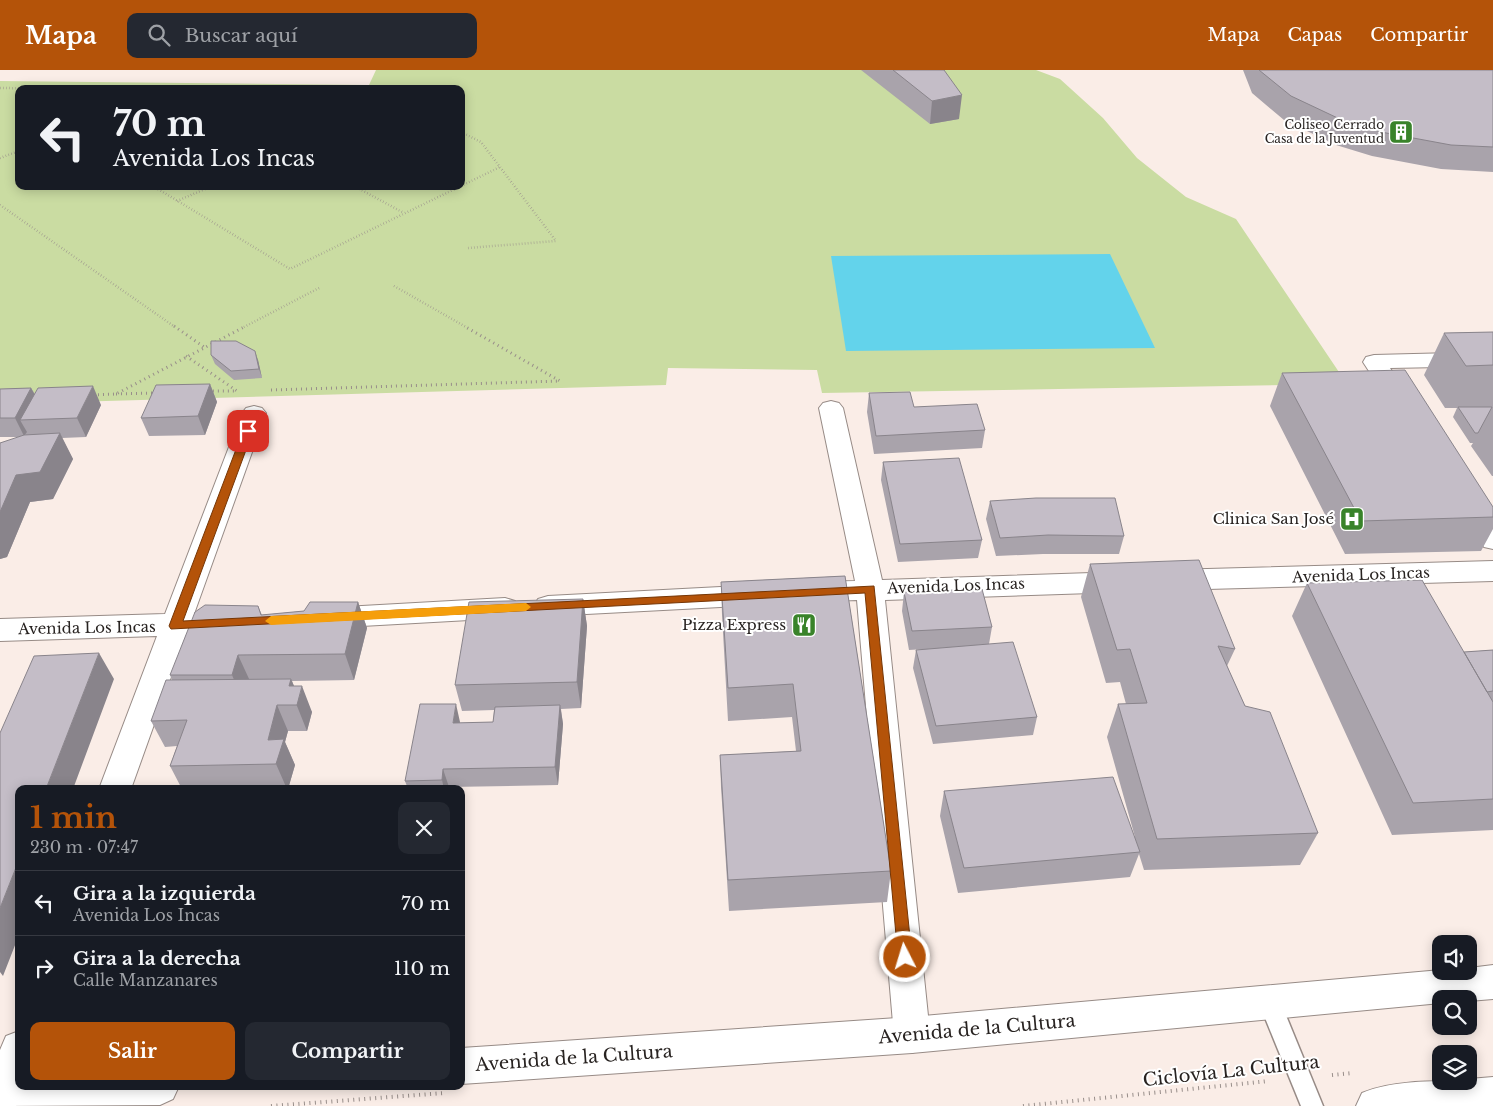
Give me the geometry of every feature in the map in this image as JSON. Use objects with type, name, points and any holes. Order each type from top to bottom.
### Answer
[{"type":"main road","points":[[1413,420],[1374,362],[1493,359]]},
{"type":"main road","points":[[116,785],[256,398]]},
{"type":"main road","points":[[831,408],[870,589],[912,1035]]},
{"type":"main road","points":[[1457,486],[1493,540]]},
{"type":"main road","name":"Avenida Los Incas","points":[[304,619],[870,589],[1493,571]]},
{"type":"main road","name":"Avenida Los Incas","points":[[0,630],[175,626],[255,621]]},
{"type":"main road","name":"Avenida de la Cultura","points":[[465,1066],[912,1035],[1493,982]]},
{"type":"main road","points":[[15,1059],[0,1097],[102,1090]]},
{"type":"main road","points":[[1375,1106],[1493,1096]]},
{"type":"lane","points":[[1270,1003],[1312,1106]]},
{"type":"path","points":[[0,88],[15,88]]},
{"type":"path","points":[[465,134],[481,142],[556,241],[468,248]]},
{"type":"path","points":[[0,158],[15,152]]},
{"type":"path","points":[[465,184],[500,167]]},
{"type":"path","points":[[159,190],[290,269],[453,190]]},
{"type":"path","points":[[177,201],[203,190]]},
{"type":"path","points":[[361,190],[404,214]]},
{"type":"path","points":[[0,205],[204,347]]},
{"type":"path","points":[[186,356],[237,390],[256,398],[560,381],[394,286]]},
{"type":"path","points":[[116,394],[321,287]]},
{"type":"path","points":[[209,391],[237,390]]},
{"type":"path","points":[[87,395],[162,393]]},
{"type":"path","name":"Ciclovía La Cultura","points":[[1023,1106],[1356,1072]]},
{"type":"green space","points":[[376,70],[1036,70],[1060,79],[1103,118],[1137,158],[1186,197],[1236,219],[1347,384],[822,393],[817,370],[668,368],[666,385],[0,404],[0,81],[369,85]]},
{"type":"water","points":[[1110,254],[1155,348],[846,351],[831,256]]},
{"type":"building","points":[[893,70],[944,70],[962,95],[932,101]]},
{"type":"building","name":"Coliseo Cerrado Casa de la Juventud","points":[[1259,70],[1493,70],[1493,147],[1451,145],[1381,132],[1344,121],[1291,96]]},
{"type":"building","points":[[1493,332],[1493,365],[1466,366],[1444,333]]},
{"type":"building","points":[[211,341],[236,341],[255,351],[259,369],[231,371],[211,355]]},
{"type":"building","points":[[1405,370],[1493,507],[1493,517],[1361,521],[1282,373]]},
{"type":"building","points":[[210,384],[198,416],[141,418],[156,385]]},
{"type":"building","points":[[93,386],[77,418],[20,420],[38,388]]},
{"type":"building","points":[[31,388],[15,418],[0,418],[0,389]]},
{"type":"building","points":[[910,392],[914,407],[977,404],[985,430],[876,436],[869,393]]},
{"type":"building","points":[[1458,407],[1492,407],[1478,433],[1475,433]]},
{"type":"building","points":[[60,433],[40,472],[16,475],[0,512],[0,443],[24,435]]},
{"type":"building","points":[[959,458],[982,540],[900,544],[883,462]]},
{"type":"building","points":[[1036,498],[1115,498],[1124,536],[1048,535],[1000,538],[990,501]]},
{"type":"building","points":[[1199,560],[1235,649],[1218,646],[1245,706],[1270,712],[1318,833],[1157,839],[1118,704],[1147,703],[1130,649],[1117,650],[1090,564]]},
{"type":"building","points":[[845,576],[891,871],[728,880],[720,755],[801,751],[793,684],[728,688],[721,582]]},
{"type":"building","points":[[1422,580],[1493,702],[1493,799],[1413,803],[1307,583]]},
{"type":"building","points":[[982,589],[992,627],[912,631],[904,592]]},
{"type":"building","points":[[583,599],[577,682],[455,685],[469,602]]},
{"type":"building","points":[[310,602],[358,602],[345,654],[238,655],[232,675],[170,675],[195,612],[205,605],[258,606],[261,615],[304,611]]},
{"type":"building","points":[[1013,642],[1037,717],[936,726],[916,650]]},
{"type":"building","points":[[1493,650],[1493,691],[1487,692],[1464,652]]},
{"type":"building","points":[[99,653],[48,785],[15,785],[15,870],[0,908],[0,733],[34,656]]},
{"type":"building","points":[[291,679],[289,686],[302,686],[297,705],[277,705],[268,740],[284,739],[276,764],[170,766],[187,720],[151,721],[166,680]]},
{"type":"building","points":[[420,704],[456,704],[453,723],[493,722],[495,707],[560,705],[555,767],[443,769],[442,780],[405,781]]},
{"type":"building","points":[[1113,777],[1140,852],[964,868],[944,791]]},
{"type":"slow traffic","points":[[271,621],[526,607]]},
{"type":"place","name":"Coliseo Cerrado Casa de la Juventud","points":[[1401,132]]},
{"type":"place","name":"Clinica San José","points":[[1352,519]]},
{"type":"place","name":"Pizza Express","points":[[804,625]]},
{"type":"route","points":[[248,431],[175,626],[870,589],[905,957]]}]
